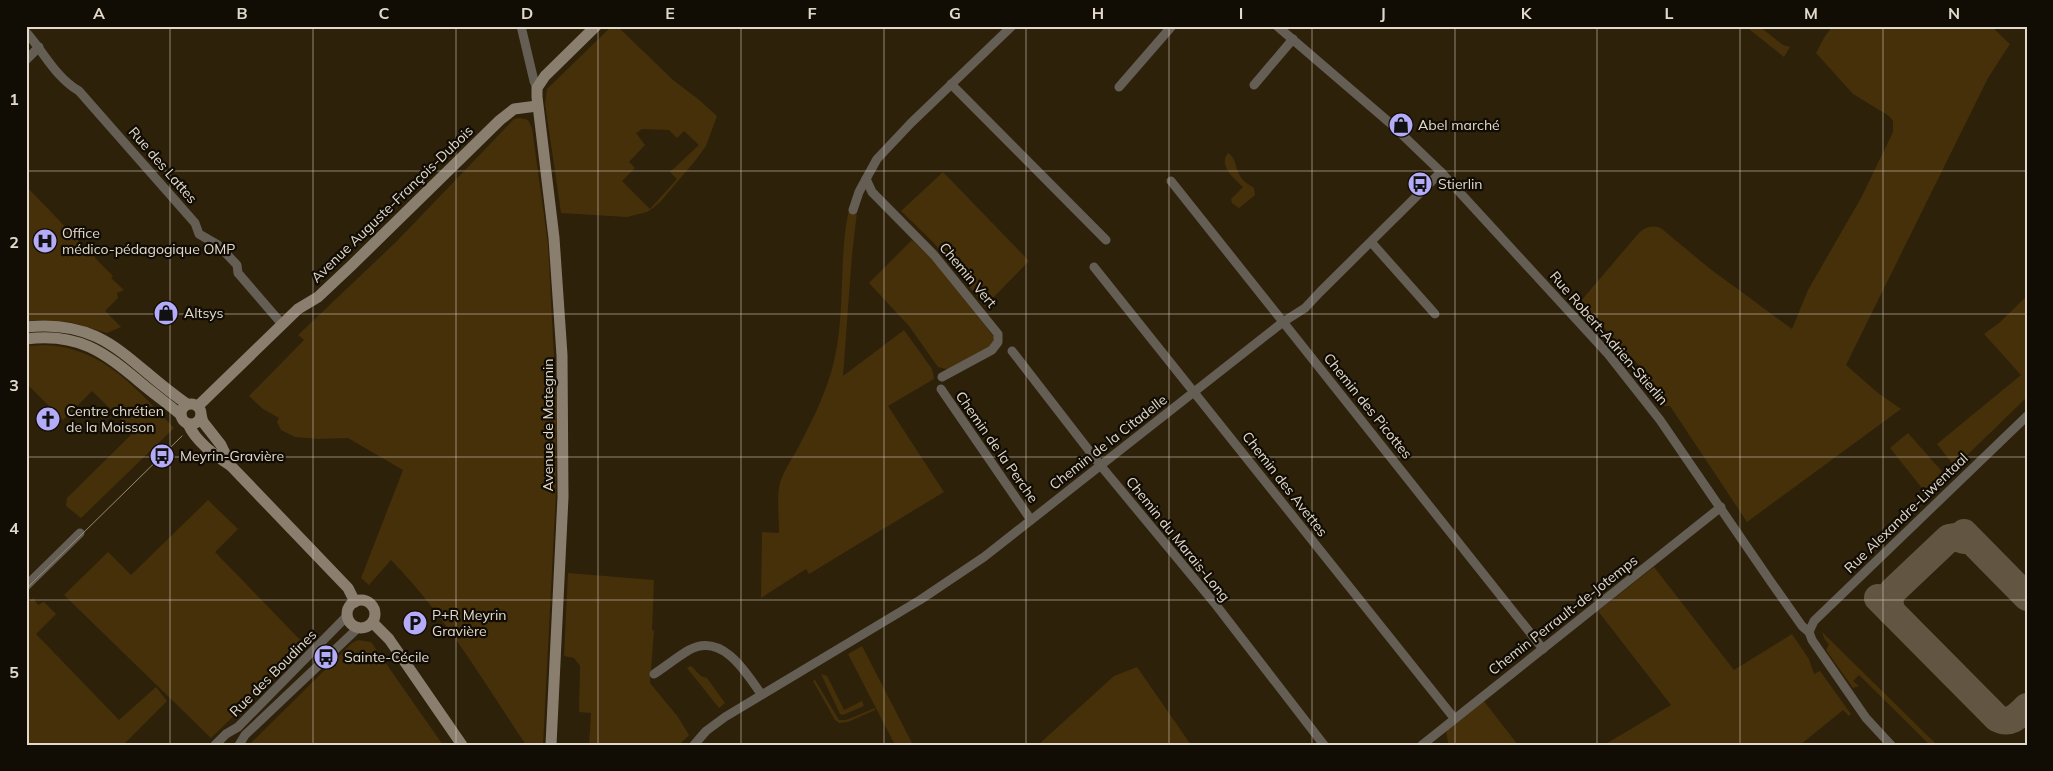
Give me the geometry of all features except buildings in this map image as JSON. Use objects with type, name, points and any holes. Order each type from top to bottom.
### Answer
[{"type":"main road","points":[[537,106],[538,88],[545,76],[596,26]]},
{"type":"main road","name":"Avenue Auguste-François-Dubois","points":[[195,408],[298,309],[318,297],[508,113],[518,108],[537,106]]},
{"type":"main road","name":"Avenue de Mategnin","points":[[537,106],[554,238],[562,355],[563,497],[551,745]]},
{"type":"main road","points":[[26,327],[40,325],[68,328],[98,337],[124,352],[195,408],[206,427],[222,445],[231,466]]},
{"type":"main road","points":[[26,339],[62,339],[98,351],[121,365],[184,420],[197,422],[195,408]]},
{"type":"main road","points":[[195,408],[181,409],[184,420],[190,430],[212,453],[231,466],[348,588],[355,602]]},
{"type":"main road","points":[[367,601],[374,607],[375,618],[373,623],[363,629],[349,622],[347,616],[350,605],[355,602],[367,601]]},
{"type":"main road","points":[[373,623],[389,639],[462,745]]},
{"type":"street","points":[[521,26],[534,81],[538,88]]},
{"type":"street","points":[[853,210],[859,192],[878,159],[931,102],[1012,26]]},
{"type":"street","points":[[1120,87],[1172,26]]},
{"type":"street","name":"Rue Robert-Adrien-Stierlin","points":[[1277,26],[1390,124],[1441,172],[1628,377],[1721,507],[1802,626],[1809,632],[1812,640],[1866,718],[1891,745]]},
{"type":"street","name":"Rue des Lattes","points":[[26,32],[39,47],[43,57],[68,85],[79,92],[195,223],[199,234],[218,244],[237,265],[238,273],[282,324]]},
{"type":"street","points":[[1254,85],[1293,38]]},
{"type":"street","points":[[26,60],[39,47]]},
{"type":"street","points":[[950,84],[1106,240]]},
{"type":"street","name":"Chemin de la Citadelle","points":[[694,745],[713,724],[935,591],[992,551],[1283,322],[1305,308],[1441,172]]},
{"type":"street","name":"Chemin Vert","points":[[866,179],[872,192],[934,255],[998,334],[998,342],[992,350],[942,377]]},
{"type":"street","name":"Chemin des Picottes","points":[[1171,181],[1543,648]]},
{"type":"street","points":[[1371,242],[1435,314]]},
{"type":"street","name":"Chemin des Avettes","points":[[1094,267],[1454,718]]},
{"type":"street","name":"Chemin du Marais-Long","points":[[1012,351],[1101,466],[1216,605],[1324,745]]},
{"type":"street","name":"Chemin de la Perche","points":[[941,389],[1031,520]]},
{"type":"street","name":"Rue Alexandre-Liwentaal","points":[[1809,632],[1812,623],[1819,615],[2027,416]]},
{"type":"street","name":"Chemin Perrault-de-Jotemps","points":[[1422,745],[1721,507]]},
{"type":"street","points":[[26,586],[80,533]]},
{"type":"street","name":"Rue des Boudines","points":[[215,745],[226,734],[238,727],[347,616]]},
{"type":"street","name":"Rue des Boudines","points":[[239,745],[245,735],[358,628]]},
{"type":"street","points":[[654,674],[690,649],[703,647],[718,648],[728,653],[761,694]]},
{"type":"shaded area","points":[[612,26],[617,26],[673,80],[717,116],[706,146],[661,201],[647,212],[627,217],[561,213],[545,103],[547,89]],"holes":[[[642,129],[669,130],[677,138],[684,131],[699,145],[670,172],[677,179],[650,209],[622,181],[635,168],[629,162],[645,145],[636,133]]]},
{"type":"shaded area","points":[[1745,26],[1759,26],[1783,45],[1790,47],[1784,57]]},
{"type":"shaded area","points":[[1833,26],[1991,26],[2010,44],[1988,78],[1846,365],[1878,393],[1901,409],[1747,522],[1670,406],[1660,406],[1642,383],[1646,373],[1580,302],[1638,234],[1646,228],[1655,227],[1662,229],[1709,268],[1792,329],[1808,290],[1861,198],[1893,132],[1893,121],[1889,116],[1853,94],[1816,53]]},
{"type":"shaded area","points":[[514,119],[528,120],[532,128],[548,244],[557,415],[556,492],[543,745],[526,745],[446,626],[429,603],[391,560],[369,585],[361,578],[403,470],[348,438],[319,439],[295,437],[281,430],[277,422],[279,418],[263,409],[249,396],[304,340],[298,335],[397,241]]},
{"type":"shaded area","points":[[1228,153],[1234,160],[1242,179],[1254,188],[1255,195],[1239,208],[1232,203],[1231,199],[1243,187],[1228,172],[1225,158]]},
{"type":"shaded area","points":[[943,172],[1029,261],[985,306],[934,243],[901,211]]},
{"type":"shaded area","points":[[26,186],[113,276],[111,278],[124,290],[117,293],[118,298],[105,311],[121,327],[107,333],[70,322],[35,320],[26,322]]},
{"type":"shaded area","points":[[849,209],[857,212],[843,376],[904,330],[932,369],[934,379],[888,406],[944,492],[809,574],[806,569],[761,598],[762,532],[779,533],[778,498],[780,482],[819,405],[834,361],[840,324],[844,247]]},
{"type":"shaded area","points":[[912,240],[933,260],[994,337],[992,346],[950,370],[938,367],[909,326],[869,283]]},
{"type":"shaded area","points":[[2027,296],[2027,397],[1955,467],[1937,444],[2021,375],[1984,334],[1999,323]]},
{"type":"shaded area","points":[[46,345],[67,348],[102,362],[132,385],[174,428],[81,518],[66,506],[67,498],[134,432],[92,391],[63,420],[26,383],[26,346]]},
{"type":"shaded area","points":[[1908,433],[1945,475],[1926,493],[1890,448]]},
{"type":"shaded area","points":[[208,500],[238,529],[215,552],[306,646],[211,738],[64,595],[108,552],[131,575]]},
{"type":"shaded area","points":[[1654,567],[1734,670],[1792,634],[1809,659],[1814,674],[1820,671],[1851,714],[1849,716],[1843,710],[1800,745],[1604,745],[1671,705],[1598,611]]},
{"type":"shaded area","points":[[568,573],[654,580],[652,630],[654,631],[650,683],[678,717],[689,735],[679,745],[589,745],[591,713],[579,712],[580,666],[574,658],[564,656]]},
{"type":"shaded area","points":[[33,598],[38,605],[44,602],[56,614],[36,634],[119,720],[156,687],[167,701],[123,745],[26,745],[26,605]]},
{"type":"shaded area","points":[[1822,632],[1937,745],[1930,745],[1859,675],[1853,681],[1859,686],[1853,688],[1826,650],[1829,644]]},
{"type":"shaded area","points":[[358,640],[371,642],[443,745],[249,745],[352,643]]},
{"type":"shaded area","points":[[862,646],[913,745],[895,745],[848,654]]},
{"type":"shaded area","points":[[691,666],[701,676],[707,678],[725,703],[719,708],[687,668]]},
{"type":"shaded area","points":[[1137,667],[1191,745],[1038,745],[1114,676]]},
{"type":"shaded area","points":[[821,674],[827,676],[844,710],[862,701],[864,706],[843,715],[840,714]]},
{"type":"shaded area","points":[[815,680],[839,720],[846,720],[875,708],[875,710],[848,722],[839,723],[835,720],[813,681]]},
{"type":"shaded area","points":[[1483,700],[1518,745],[1448,743],[1446,730]]},
{"type":"taxiway","points":[[1964,533],[2027,597]]},
{"type":"taxiway","points":[[1891,611],[1889,599],[1893,591],[1949,538],[1955,537],[1964,540]]},
{"type":"taxiway","points":[[1878,598],[1997,718],[2002,720],[2014,719],[2027,707]]},
{"type":"tram line","points":[[26,589],[182,436]]},
{"type":"place","name":"Abel marché","points":[[1401,125]]},
{"type":"place","name":"Stierlin","points":[[1420,184]]},
{"type":"place","name":"Office médico-pédagogique OMP","points":[[45,241]]},
{"type":"place","name":"Altsys","points":[[166,313]]},
{"type":"place","name":"Centre chrétien de la Moisson","points":[[48,419]]},
{"type":"place","name":"Meyrin-Gravière","points":[[162,456]]},
{"type":"place","name":"P+R Meyrin Gravière","points":[[415,623]]},
{"type":"place","name":"Sainte-Cécile","points":[[326,657]]}]
